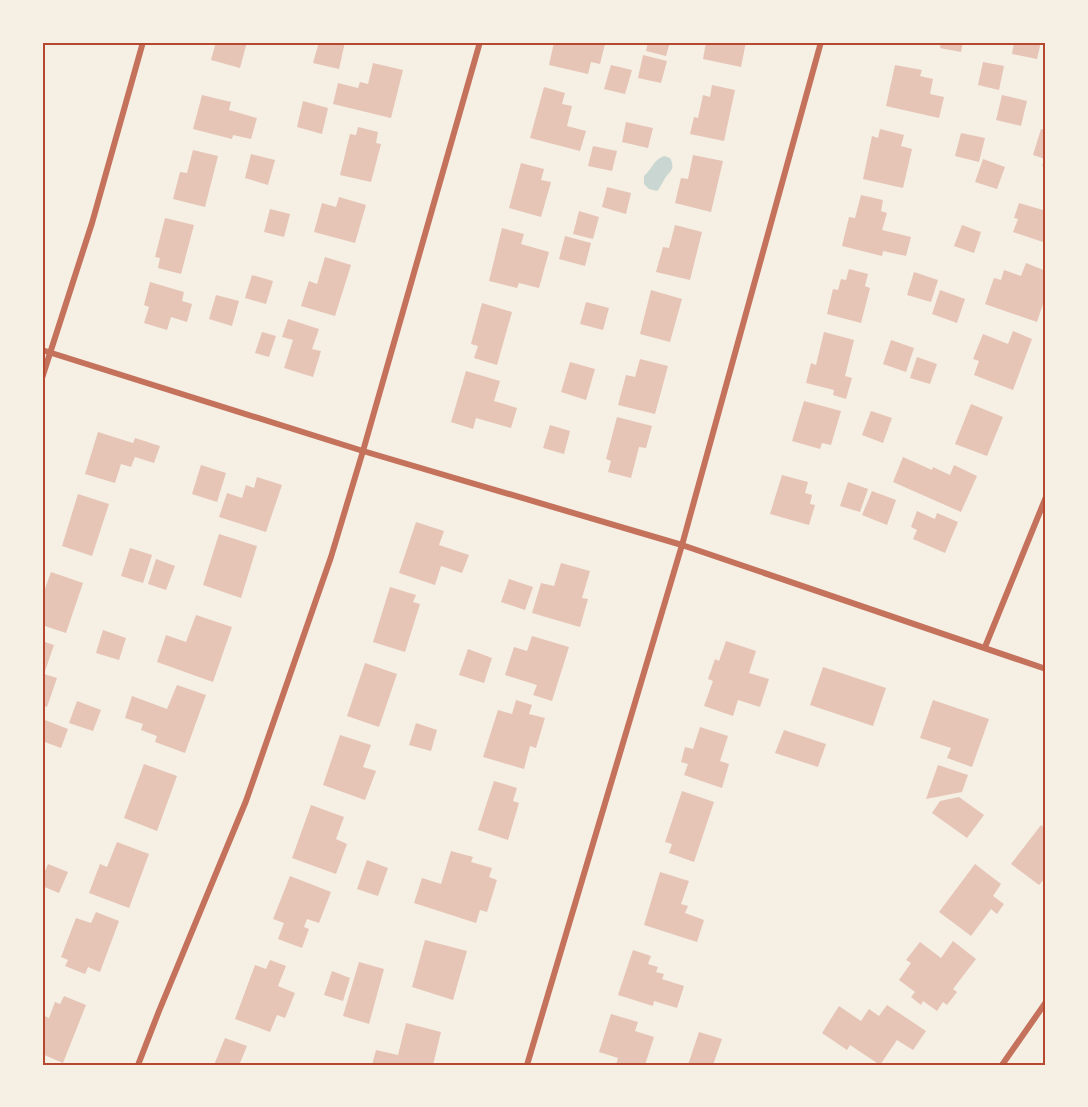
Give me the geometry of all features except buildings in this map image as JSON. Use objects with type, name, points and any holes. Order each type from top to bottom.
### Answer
[{"type":"street","points":[[42,378],[92,223],[143,42]]},
{"type":"street","points":[[138,1065],[246,801],[331,557],[480,42]]},
{"type":"street","points":[[527,1065],[682,545],[821,42]]},
{"type":"street","points":[[42,350],[363,451],[682,545],[1046,669]]},
{"type":"street","points":[[985,647],[1046,497]]},
{"type":"street","points":[[1002,1065],[1046,1002]]},
{"type":"shaded area","points":[[664,156],[670,158],[672,169],[657,191],[649,189],[644,184],[644,176]]}]
